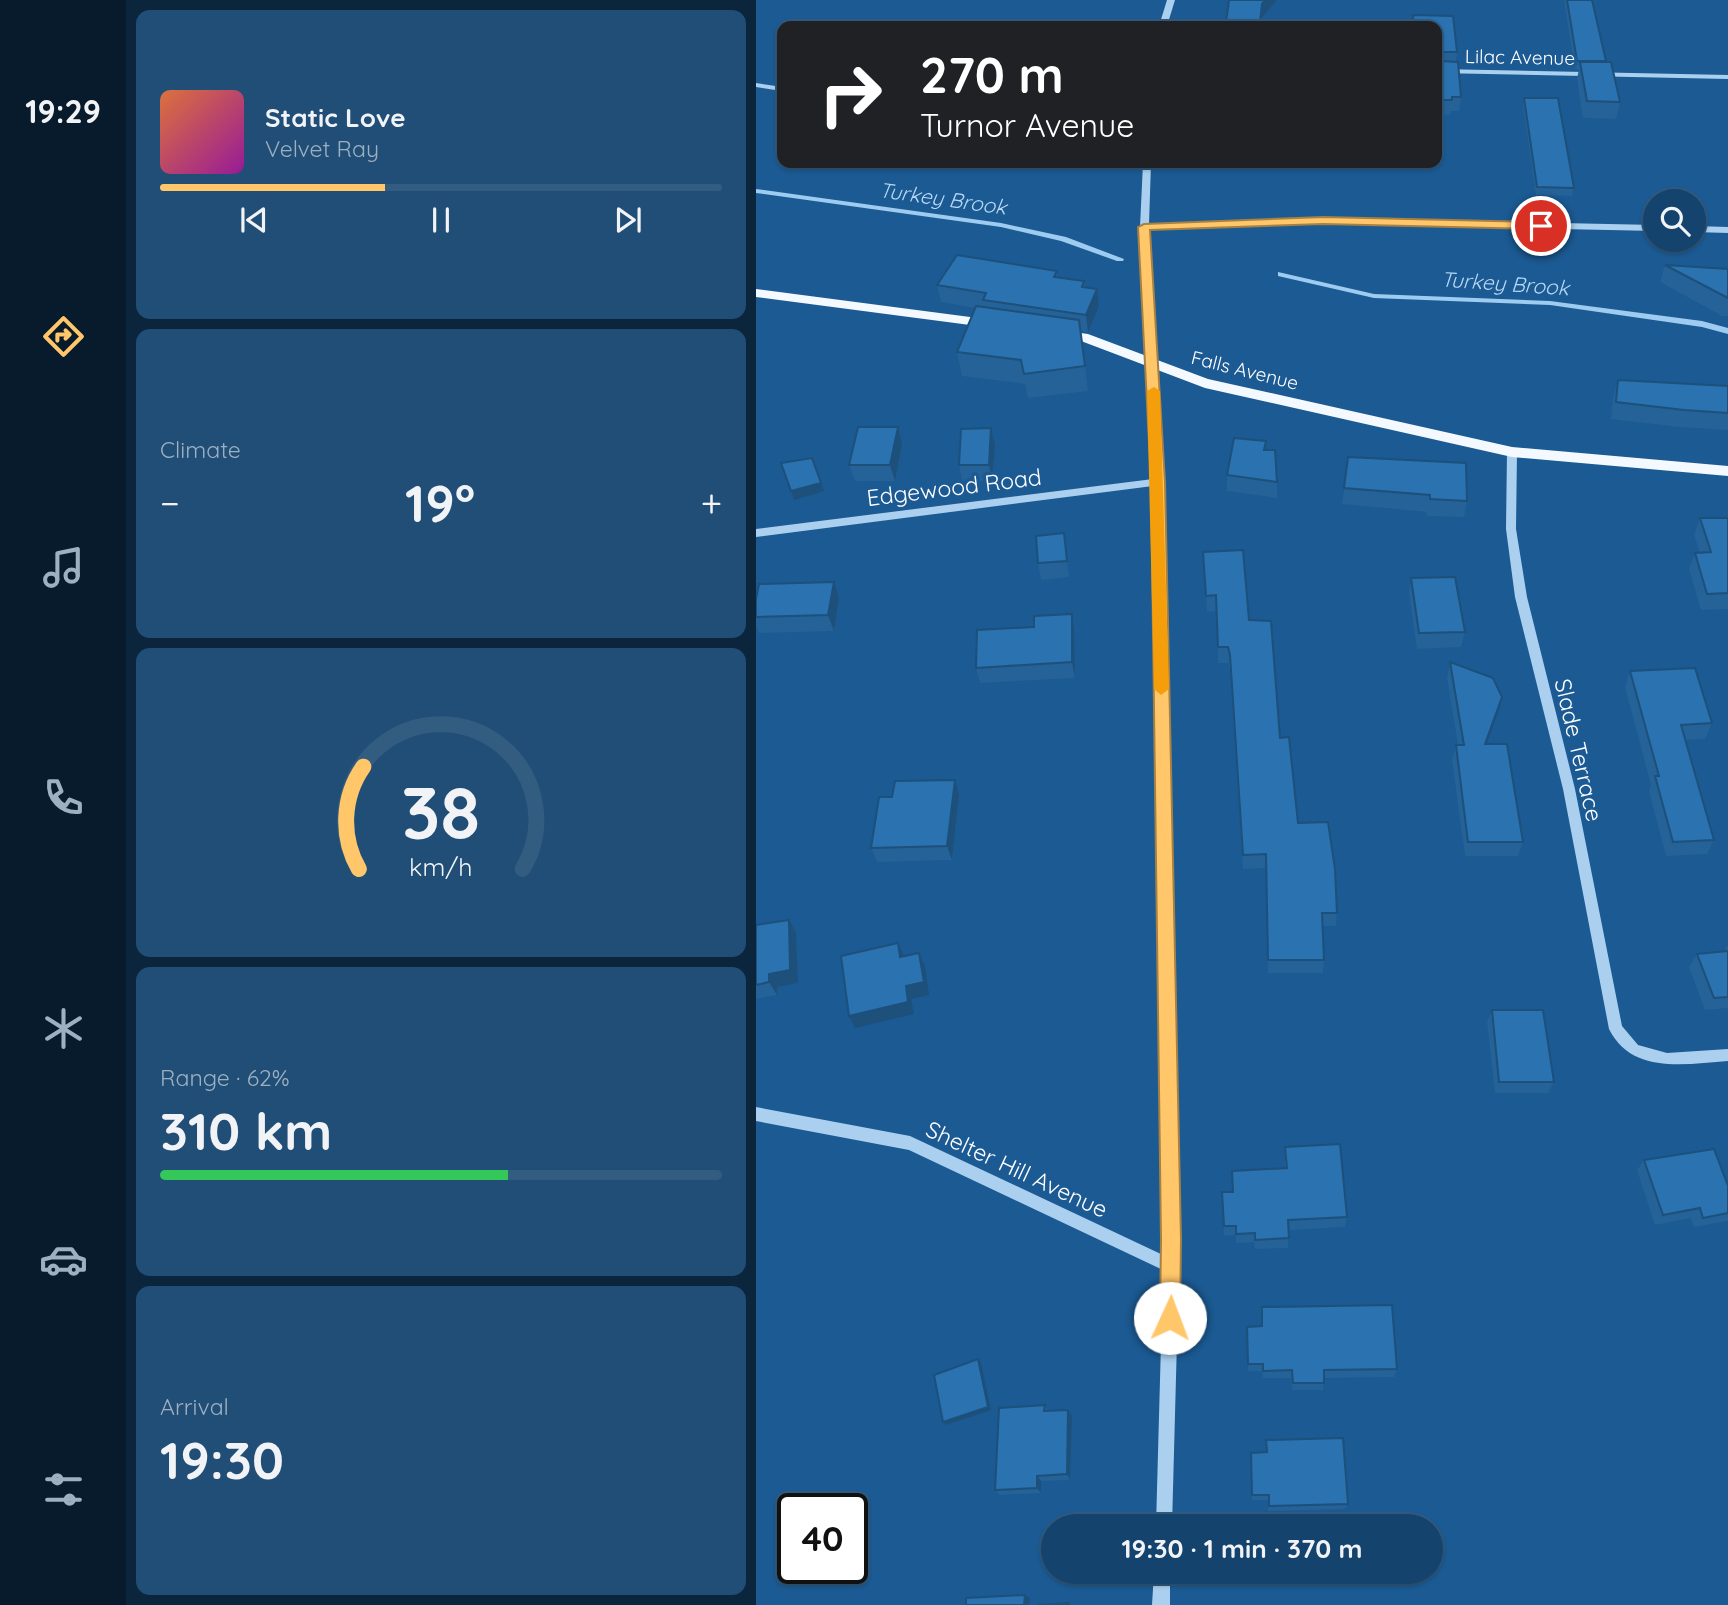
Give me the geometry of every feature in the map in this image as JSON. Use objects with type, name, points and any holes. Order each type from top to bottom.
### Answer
[{"type":"main road","points":[[756,293],[1006,326]]},
{"type":"main road","name":"Falls Avenue","points":[[1044,331],[1083,337],[1205,383],[1512,452],[1728,471]]},
{"type":"street","points":[[1165,21],[1171,0]]},
{"type":"street","name":"Lilac Avenue","points":[[1442,71],[1728,77]]},
{"type":"street","points":[[756,85],[777,88]]},
{"type":"street","points":[[1147,168],[1144,227],[1158,482],[1171,1266],[1164,1514]]},
{"type":"street","points":[[1144,227],[1323,221],[1643,228]]},
{"type":"street","points":[[1706,229],[1728,230]]},
{"type":"street","name":"Slade Terrace","points":[[1512,452],[1511,529],[1521,597],[1569,789],[1616,1029],[1634,1050]]},
{"type":"street","name":"Edgewood Road","points":[[756,533],[1158,482]]},
{"type":"street","points":[[1634,1050],[1667,1059],[1728,1055]]},
{"type":"street","name":"Shelter Hill Avenue","points":[[756,1114],[910,1143],[1171,1266]]},
{"type":"street","points":[[1161,1605],[1162,1584]]},
{"type":"building","points":[[1229,0],[1265,0],[1260,21],[1226,21]]},
{"type":"building","points":[[1567,0],[1592,0],[1606,61],[1577,61]]},
{"type":"building","points":[[1413,15],[1453,16],[1457,52],[1442,52],[1442,21],[1414,21]]},
{"type":"building","points":[[1442,61],[1458,62],[1461,97],[1452,97],[1452,100],[1442,100]]},
{"type":"building","points":[[1580,62],[1611,62],[1620,102],[1587,101]]},
{"type":"building","points":[[1524,98],[1558,98],[1574,188],[1537,187]]},
{"type":"building","points":[[957,255],[1057,271],[1054,277],[1084,281],[1082,287],[1097,289],[1086,315],[983,300],[986,293],[937,285]]},
{"type":"building","points":[[1665,265],[1728,269],[1728,298]]},
{"type":"building","points":[[976,306],[1079,320],[1085,366],[1024,374],[1021,360],[957,352]]},
{"type":"building","points":[[1618,380],[1728,386],[1728,413],[1616,402]]},
{"type":"building","points":[[858,427],[898,427],[890,465],[849,465]]},
{"type":"building","points":[[991,428],[989,465],[959,465],[961,429]]},
{"type":"building","points":[[1234,438],[1266,441],[1264,450],[1275,450],[1277,482],[1227,475]]},
{"type":"building","points":[[1348,457],[1466,463],[1467,501],[1344,488]]},
{"type":"building","points":[[812,458],[821,483],[791,491],[781,463]]},
{"type":"building","points":[[1700,518],[1728,518],[1728,593],[1707,594],[1695,553],[1711,552]]},
{"type":"building","points":[[1064,533],[1067,561],[1038,563],[1036,536]]},
{"type":"building","points":[[1243,550],[1249,620],[1271,621],[1280,738],[1289,737],[1298,823],[1328,822],[1335,869],[1337,913],[1322,913],[1324,960],[1268,960],[1266,854],[1243,855],[1230,655],[1228,647],[1218,647],[1216,595],[1206,596],[1203,552]]},
{"type":"building","points":[[1455,577],[1465,632],[1419,633],[1411,578]]},
{"type":"building","points":[[834,582],[828,615],[756,617],[759,584]]},
{"type":"building","points":[[1072,614],[1072,662],[976,668],[977,630],[1034,627],[1034,616]]},
{"type":"building","points":[[1450,662],[1493,678],[1502,697],[1485,744],[1507,744],[1523,842],[1468,842],[1456,745],[1464,745]]},
{"type":"building","points":[[1695,668],[1712,723],[1681,725],[1714,840],[1673,842],[1655,776],[1659,776],[1630,671]]},
{"type":"building","points":[[955,780],[947,846],[871,848],[879,797],[892,797],[895,781]]},
{"type":"building","points":[[789,920],[790,970],[769,974],[769,982],[756,985],[756,925]]},
{"type":"building","points":[[898,943],[900,957],[919,953],[924,982],[906,986],[908,1002],[849,1016],[841,956]]},
{"type":"building","points":[[1728,951],[1728,997],[1714,998],[1697,954]]},
{"type":"building","points":[[1492,1010],[1543,1010],[1554,1082],[1499,1082]]},
{"type":"building","points":[[1340,1144],[1347,1217],[1288,1220],[1289,1238],[1255,1240],[1255,1233],[1236,1234],[1236,1226],[1224,1226],[1222,1192],[1233,1192],[1232,1171],[1287,1168],[1285,1147]]},
{"type":"building","points":[[1714,1149],[1728,1186],[1728,1213],[1703,1218],[1700,1208],[1663,1215],[1644,1160]]},
{"type":"building","points":[[1392,1305],[1397,1369],[1324,1370],[1324,1383],[1293,1383],[1292,1370],[1263,1371],[1263,1364],[1248,1364],[1247,1327],[1262,1326],[1262,1307]]},
{"type":"building","points":[[978,1359],[988,1407],[943,1422],[934,1375]]},
{"type":"building","points":[[1045,1405],[1044,1411],[1068,1410],[1067,1474],[1037,1476],[1037,1488],[995,1490],[999,1408]]},
{"type":"building","points":[[1343,1438],[1348,1504],[1269,1506],[1269,1495],[1252,1495],[1251,1453],[1267,1452],[1266,1440]]},
{"type":"building","points":[[1025,1595],[1024,1605],[966,1605],[966,1598]]},
{"type":"building","points":[[1069,1603],[1069,1605],[1038,1605]]},
{"type":"waterway","name":"Turkey Brook","points":[[756,191],[1001,225],[1063,239],[1120,259]]},
{"type":"waterway","name":"Turkey Brook","points":[[1281,274],[1374,296],[1550,303],[1702,324],[1728,331]]},
{"type":"slow traffic","points":[[1154,391],[1161,689]]},
{"type":"route","points":[[1170,1318],[1171,1239],[1158,482],[1144,227],[1323,221],[1541,226]]}]
